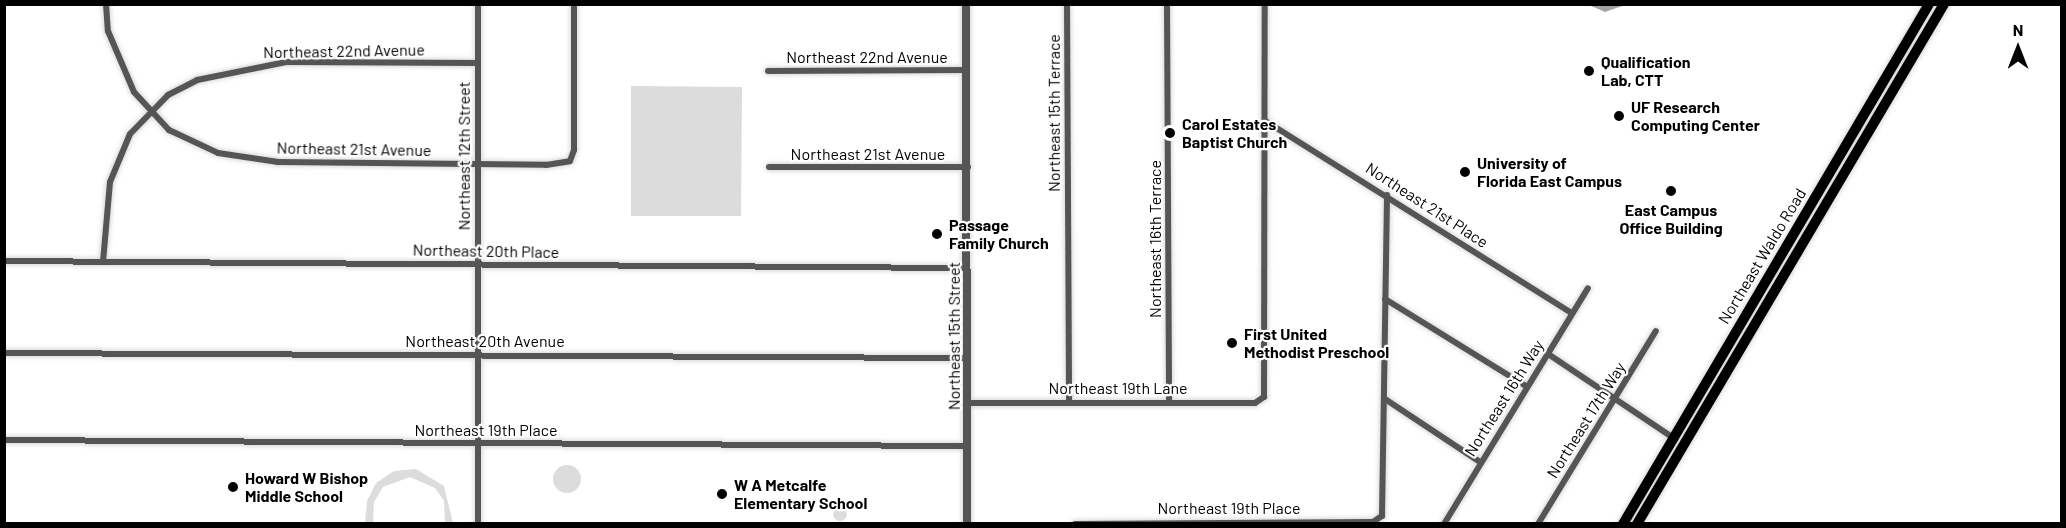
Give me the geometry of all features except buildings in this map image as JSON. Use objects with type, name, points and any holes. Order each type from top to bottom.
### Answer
[{"type":"highway","name":"Northeast Waldo Road","points":[[1623,524],[1929,4]]},
{"type":"highway","name":"Northeast Waldo Road","points":[[1637,524],[1944,4]]},
{"type":"highway","points":[[1880,87],[1892,93]]},
{"type":"street","name":"Northeast 21st Avenue","points":[[106,4],[120,68],[150,110],[190,142],[246,160],[561,165],[571,158],[574,4]]},
{"type":"street","name":"Northeast 12th Street","points":[[478,4],[478,524]]},
{"type":"street","name":"Northeast 15th Street","points":[[966,4],[967,524]]},
{"type":"street","name":"Northeast 15th Terrace","points":[[1067,4],[1069,402]]},
{"type":"street","name":"Northeast 16th Terrace","points":[[1167,4],[1168,402]]},
{"type":"street","points":[[1265,4],[1267,122]]},
{"type":"street","name":"Northeast 22nd Avenue","points":[[103,262],[110,182],[130,134],[150,110],[197,80],[224,70],[286,62],[478,63]]},
{"type":"street","name":"Northeast 22nd Avenue","points":[[768,71],[966,70]]},
{"type":"street","name":"Northeast 19th Lane","points":[[967,403],[1255,403],[1265,395],[1267,122]]},
{"type":"street","name":"Northeast 21st Place","points":[[1267,122],[1387,195],[1572,313]]},
{"type":"street","name":"Northeast 21st Avenue","points":[[769,167],[968,167]]},
{"type":"street","points":[[1387,195],[1385,399],[1480,462]]},
{"type":"street","name":"Northeast 20th Place","points":[[4,261],[968,268]]},
{"type":"street","name":"Northeast 16th Way","points":[[1444,524],[1526,386],[1588,288]]},
{"type":"street","points":[[1385,299],[1526,386]]},
{"type":"street","name":"Northeast 17th Way","points":[[1540,523],[1656,331]]},
{"type":"street","name":"Northeast 20th Avenue","points":[[4,353],[966,358]]},
{"type":"street","points":[[1548,354],[1614,403],[1685,445]]},
{"type":"street","name":"Northeast 19th Place","points":[[1075,524],[1372,522],[1382,516],[1385,399]]},
{"type":"street","name":"Northeast 19th Place","points":[[4,440],[968,446]]},
{"type":"shaded area","points":[[1625,4],[1605,12],[1589,5]]},
{"type":"shaded area","points":[[631,86],[742,87],[741,216],[631,216]]},
{"type":"shaded area","points":[[567,465],[577,469],[581,479],[577,489],[567,493],[557,489],[553,479],[557,469]]},
{"type":"shaded area","points":[[416,469],[444,486],[453,523],[445,523],[444,501],[435,488],[410,477],[383,487],[374,502],[373,523],[365,523],[367,501],[376,483],[394,471]]},
{"type":"shaded area","points":[[837,507],[843,507],[847,514],[843,521],[837,521],[833,517],[833,511]]},
{"type":"place","name":"Qualification Lab, CTT","points":[[1589,71]]},
{"type":"place","name":"UF Research Computing Center","points":[[1619,116]]},
{"type":"place","name":"Carol Estates Baptist Church","points":[[1170,133]]},
{"type":"place","name":"University of Florida East Campus","points":[[1465,172]]},
{"type":"place","name":"East Campus Office Building","points":[[1671,191]]},
{"type":"place","name":"Passage Family Church","points":[[937,234]]},
{"type":"place","name":"First United Methodist Preschool","points":[[1232,343]]},
{"type":"place","name":"Howard W Bishop Middle School","points":[[233,487]]},
{"type":"place","name":"W A Metcalfe Elementary School","points":[[722,494]]}]
